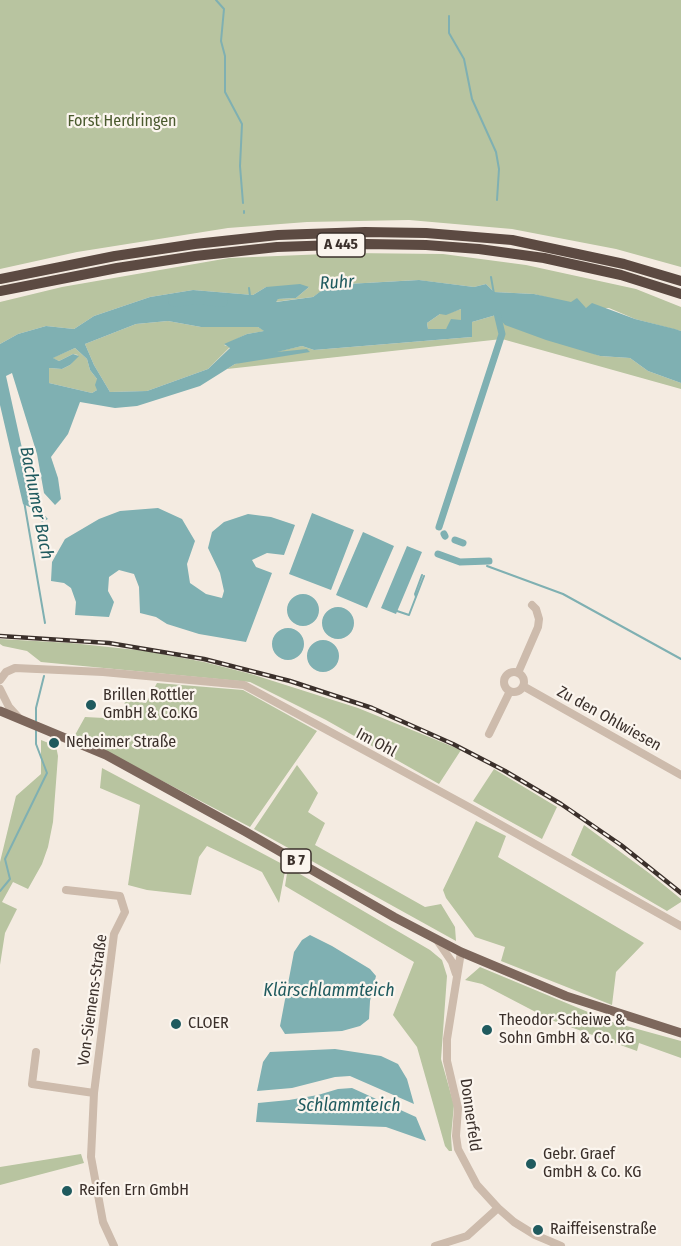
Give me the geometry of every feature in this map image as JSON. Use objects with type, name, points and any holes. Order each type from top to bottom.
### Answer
[{"type":"highway","name":"A 445","points":[[0,279],[115,256],[195,244],[278,235],[365,232],[426,233],[512,240],[624,264],[681,281]]},
{"type":"highway","name":"A 445","points":[[0,291],[117,268],[195,256],[277,247],[366,244],[468,248],[544,258],[621,275],[681,294]]},
{"type":"main road","name":"B 7","points":[[0,711],[106,755],[461,952],[566,996],[681,1034]]},
{"type":"street","points":[[518,673],[538,627],[539,619],[532,605]]},
{"type":"street","name":"Im Ohl","points":[[0,680],[10,669],[33,669],[112,673],[244,685],[681,926]]},
{"type":"street","points":[[512,672],[518,673],[524,680],[523,686],[519,691],[510,691],[504,684],[505,678],[512,672]]},
{"type":"street","name":"Zu den Ohlwiesen","points":[[523,686],[681,775]]},
{"type":"street","points":[[0,689],[9,707],[20,719]]},
{"type":"street","points":[[489,734],[510,691]]},
{"type":"street","name":"Von-Siemens-Straße","points":[[66,890],[120,896],[125,912],[114,934],[94,1093],[92,1157],[103,1222],[114,1246]]},
{"type":"street","points":[[436,939],[452,962],[456,976]]},
{"type":"street","name":"Donnerfeld","points":[[461,952],[447,1039],[447,1061],[458,1107],[458,1149],[477,1185],[498,1208],[514,1222],[535,1235],[561,1246]]},
{"type":"street","points":[[36,1052],[32,1084],[94,1093]]},
{"type":"street","points":[[435,1246],[467,1236],[498,1208]]},
{"type":"green space","name":"Forst Herdringen","points":[[0,0],[681,0],[681,267],[616,249],[512,229],[409,220],[307,222],[228,228],[77,252],[0,269]]},
{"type":"green space","points":[[350,253],[443,254],[526,265],[636,289],[681,307],[681,331],[635,319],[609,308],[586,308],[534,294],[494,292],[486,284],[474,287],[418,280],[330,285],[313,297],[274,302],[278,299],[296,298],[309,287],[266,287],[253,295],[193,290],[150,297],[94,316],[74,329],[46,326],[18,334],[0,344],[0,302],[62,287],[229,258]]},
{"type":"green space","points":[[461,309],[462,320],[446,329],[428,329],[427,323],[440,314]]},
{"type":"green space","points":[[496,315],[600,356],[630,358],[648,371],[681,383],[681,389],[502,339],[227,369],[235,364],[270,353],[302,346],[314,350],[472,337],[472,322]]},
{"type":"green space","points":[[168,321],[201,327],[258,327],[265,331],[247,334],[224,345],[230,347],[208,369],[147,391],[110,392],[85,344],[136,324]]},
{"type":"green space","points":[[75,348],[87,359],[90,370],[97,379],[97,390],[92,393],[49,383],[49,368],[62,369],[70,365],[78,355],[73,354],[59,361],[52,358]]},
{"type":"green space","points":[[0,639],[71,643],[146,651],[204,662],[251,674],[358,708],[461,750],[439,784],[326,720],[250,682],[41,662],[27,651],[3,646],[0,644]]},
{"type":"green space","points":[[157,683],[243,690],[317,731],[250,827],[75,735],[85,717],[123,719],[125,700],[146,703]]},
{"type":"green space","points":[[41,740],[56,746],[58,756],[53,822],[42,864],[28,889],[13,882],[2,902],[17,909],[5,933],[0,965],[0,862],[16,796],[41,774]]},
{"type":"green space","points":[[297,765],[318,793],[308,812],[325,823],[315,845],[425,907],[441,904],[455,927],[456,941],[254,829]]},
{"type":"green space","points":[[102,768],[286,866],[279,903],[262,872],[207,846],[199,857],[191,895],[147,890],[128,885],[140,805],[100,788]]},
{"type":"green space","points":[[494,769],[557,807],[542,839],[473,801]]},
{"type":"green space","points":[[476,821],[506,836],[498,857],[644,943],[616,972],[612,1005],[501,961],[505,947],[475,937],[446,898],[443,890]]},
{"type":"green space","points":[[584,825],[649,873],[681,899],[681,902],[667,911],[571,855]]},
{"type":"green space","points":[[288,867],[430,950],[442,960],[447,976],[441,1059],[454,1105],[452,1151],[445,1146],[417,1047],[393,1015],[414,962],[285,886]]},
{"type":"green space","points":[[480,967],[612,1022],[681,1041],[681,1058],[639,1043],[637,1051],[551,1020],[482,984],[465,980]]},
{"type":"green space","points":[[81,1154],[84,1163],[0,1185],[0,1167]]},
{"type":"water","points":[[419,280],[474,287],[486,284],[494,292],[534,294],[571,302],[577,298],[586,308],[592,303],[635,319],[681,331],[681,383],[648,371],[630,358],[600,356],[505,325],[496,315],[472,322],[472,337],[314,350],[302,346],[277,352],[307,349],[310,352],[235,364],[200,386],[137,406],[115,408],[80,402],[68,434],[51,457],[58,478],[61,499],[55,505],[44,493],[37,454],[12,373],[6,376],[33,498],[48,519],[42,522],[32,508],[23,504],[0,405],[0,344],[18,334],[46,326],[74,329],[94,316],[150,297],[193,290],[253,295],[266,287],[300,284],[309,287],[296,298],[278,299],[276,302],[313,297],[329,285]],"holes":[[[461,309],[461,320],[451,319],[446,329],[428,329],[427,323],[440,314],[446,315]],[[168,321],[201,327],[258,327],[264,331],[247,334],[224,344],[230,348],[208,369],[147,391],[110,392],[85,344],[136,324]],[[75,348],[87,359],[90,370],[97,379],[95,385],[97,390],[92,393],[49,383],[49,368],[62,369],[79,356],[73,354],[59,361],[53,358]]]},
{"type":"water","points":[[158,508],[182,519],[195,541],[187,564],[190,583],[206,594],[222,598],[224,591],[220,573],[208,548],[212,532],[224,522],[248,514],[271,517],[295,525],[284,555],[267,553],[252,560],[256,567],[272,573],[246,642],[199,634],[140,613],[139,587],[134,574],[119,570],[109,577],[108,591],[114,602],[109,617],[75,615],[76,602],[71,588],[64,583],[51,581],[52,562],[65,539],[99,519],[120,511]]},
{"type":"water","points":[[312,513],[354,530],[331,590],[289,574]]},
{"type":"water","points":[[363,532],[394,546],[367,608],[336,595]]},
{"type":"water","points":[[407,546],[422,552],[396,614],[381,608]]},
{"type":"water","points":[[303,594],[314,599],[319,610],[314,621],[303,626],[292,621],[287,610],[292,599]]},
{"type":"water","points":[[338,607],[349,612],[354,623],[349,634],[338,639],[327,634],[322,623],[327,612]]},
{"type":"water","points":[[288,628],[299,633],[304,644],[299,655],[288,660],[277,655],[272,644],[277,633]]},
{"type":"water","points":[[323,640],[334,645],[339,656],[334,667],[323,672],[312,667],[307,656],[312,645]]},
{"type":"water","name":"Klärschlammteich","points":[[310,935],[370,969],[376,976],[370,1001],[369,1019],[360,1026],[342,1031],[285,1034],[280,1026],[294,952],[302,940]]},
{"type":"water","name":"Schlammteich","points":[[335,1049],[381,1056],[398,1064],[407,1079],[414,1104],[350,1076],[335,1077],[292,1088],[257,1091],[263,1062],[270,1052]]},
{"type":"water","name":"Schlammteich","points":[[352,1088],[416,1117],[426,1141],[386,1127],[256,1122],[258,1103],[289,1100]]},
{"type":"waterway","points":[[216,0],[224,9],[221,41],[225,56],[225,92],[242,124],[240,166],[243,203]]},
{"type":"waterway","points":[[449,16],[449,33],[464,59],[472,99],[496,152],[499,169],[497,200]]},
{"type":"waterway","points":[[491,277],[494,294]]},
{"type":"waterway","points":[[249,288],[250,296]]},
{"type":"waterway","name":"Ruhr","points":[[174,301],[198,298],[222,301]]},
{"type":"waterway","points":[[439,527],[502,334],[497,313]]},
{"type":"waterway","name":"Bachumer Bach","points":[[24,501],[45,623]]},
{"type":"waterway","points":[[455,540],[463,543]]},
{"type":"waterway","points":[[438,554],[460,562],[489,561]]},
{"type":"waterway","points":[[487,566],[563,594],[681,659]]},
{"type":"waterway","points":[[416,597],[422,575]]},
{"type":"waterway","points":[[397,611],[409,615],[424,576]]},
{"type":"waterway","name":"Bachumer Bach","points":[[36,721],[36,708],[44,676]]},
{"type":"waterway","name":"Bachumer Bach","points":[[0,891],[10,879],[5,859],[47,773],[36,744],[36,730]]},
{"type":"railway","points":[[0,636],[109,643],[204,659],[290,681],[372,708],[453,744],[561,804],[621,845],[681,893]]},
{"type":"place","name":"Brillen Rottler GmbH & Co.KG","points":[[91,705]]},
{"type":"place","name":"Neheimer Straße","points":[[54,743]]},
{"type":"place","name":"CLOER","points":[[176,1024]]},
{"type":"place","name":"Theodor Scheiwe & Sohn GmbH & Co. KG","points":[[487,1030]]},
{"type":"place","name":"Gebr. Graef GmbH & Co. KG","points":[[531,1164]]},
{"type":"place","name":"Reifen Ern GmbH","points":[[67,1191]]},
{"type":"place","name":"Raiffeisenstraße","points":[[538,1230]]}]
